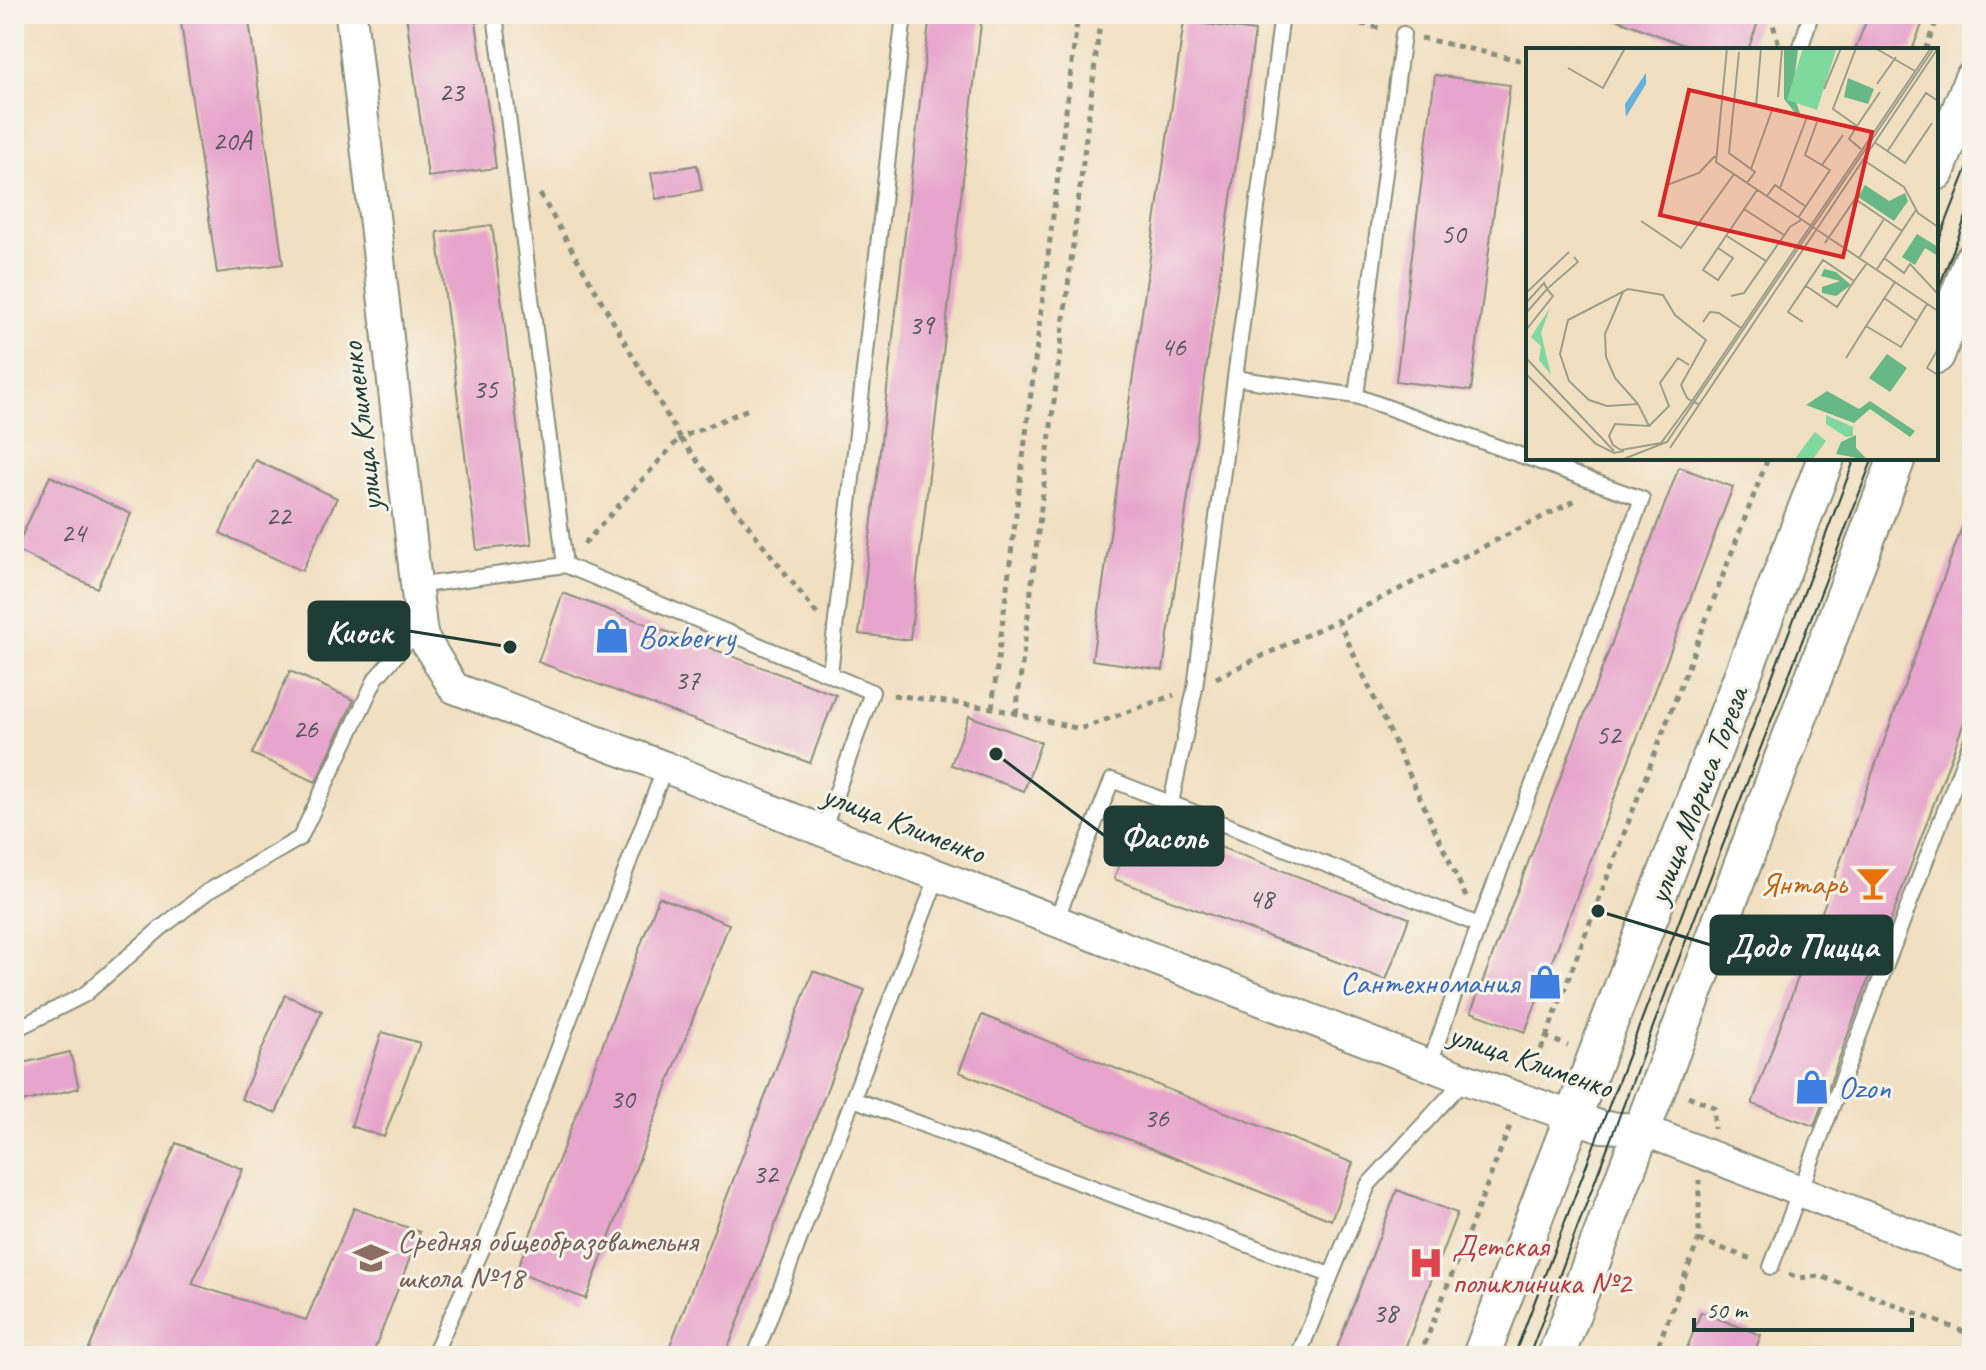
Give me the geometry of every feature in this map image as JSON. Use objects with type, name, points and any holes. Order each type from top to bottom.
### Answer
[{"type":"street","name":"улица Клименко","points":[[351,14],[421,627],[423,637],[454,688],[665,767],[1465,1079],[1602,1127],[1641,1129],[1972,1258]]},
{"type":"street","points":[[1938,167],[1972,80]]},
{"type":"street","points":[[1938,352],[1964,308],[1972,261]]},
{"type":"street","name":"улица Мориса Тореза","points":[[1481,1356],[1825,460]]},
{"type":"street","name":"улица Мориса Тореза","points":[[1556,1356],[1896,460]]},
{"type":"lane","points":[[495,14],[565,565]]},
{"type":"lane","points":[[830,674],[904,14]]},
{"type":"lane","points":[[1171,803],[1195,688],[1282,14]]},
{"type":"lane","points":[[1801,48],[1811,14]]},
{"type":"lane","points":[[1356,396],[1403,34]]},
{"type":"lane","points":[[1235,378],[1356,396],[1526,457]]},
{"type":"lane","points":[[1430,1063],[1479,925],[1642,499],[1550,461]]},
{"type":"lane","points":[[416,586],[565,565],[872,692],[823,831]]},
{"type":"lane","points":[[14,1030],[84,995],[207,892],[300,838],[376,678],[421,627]]},
{"type":"lane","points":[[1771,1267],[1972,739]]},
{"type":"lane","points":[[433,1356],[484,1245],[665,767]]},
{"type":"lane","points":[[1056,920],[1112,780],[1479,925]]},
{"type":"lane","points":[[755,1356],[938,875]]},
{"type":"lane","points":[[1298,1356],[1368,1185],[1465,1079]]},
{"type":"lane","points":[[853,1099],[1330,1275]]},
{"type":"path","points":[[992,708],[1078,14]]},
{"type":"path","points":[[1016,714],[1101,14]]},
{"type":"path","points":[[1770,14],[1779,48]]},
{"type":"path","points":[[1926,48],[1939,14]]},
{"type":"path","points":[[511,144],[680,438],[835,637]]},
{"type":"path","points":[[565,565],[680,438],[751,408]]},
{"type":"path","points":[[1546,1037],[1767,460]]},
{"type":"path","points":[[872,692],[992,708],[1080,729],[1195,688],[1338,620],[1604,485]]},
{"type":"path","points":[[1338,620],[1479,925]]},
{"type":"path","points":[[1420,1356],[1520,1099]]},
{"type":"path","points":[[1699,1239],[1798,1278],[1821,1276],[1972,1335]]},
{"type":"building","points":[[248,14],[283,264],[217,273],[180,16]]},
{"type":"building","points":[[406,14],[475,14],[496,168],[428,177]]},
{"type":"building","points":[[930,14],[982,14],[910,640],[859,634]]},
{"type":"building","points":[[1761,14],[1749,48],[1692,48],[1608,16]]},
{"type":"building","points":[[1869,14],[1926,14],[1913,48],[1856,48]]},
{"type":"building","points":[[1184,21],[1255,31],[1163,670],[1092,660]]},
{"type":"building","points":[[1435,75],[1510,85],[1471,391],[1396,381]]},
{"type":"building","points":[[697,165],[702,190],[656,199],[651,173]]},
{"type":"building","points":[[492,225],[532,544],[477,550],[437,232]]},
{"type":"building","points":[[255,460],[337,498],[302,571],[220,533]]},
{"type":"building","points":[[1679,467],[1733,487],[1525,1032],[1471,1012]]},
{"type":"building","points":[[50,476],[131,514],[97,588],[15,550]]},
{"type":"building","points":[[1969,508],[1972,509],[1972,701],[1814,1126],[1752,1104]]},
{"type":"building","points":[[563,593],[836,695],[810,763],[538,662]]},
{"type":"building","points":[[290,671],[354,700],[316,782],[252,754]]},
{"type":"building","points":[[969,716],[1041,742],[1024,791],[951,765]]},
{"type":"building","points":[[1137,816],[1409,918],[1386,980],[1114,879]]},
{"type":"building","points":[[659,897],[729,924],[586,1299],[516,1272]]},
{"type":"building","points":[[813,971],[865,990],[725,1356],[666,1356]]},
{"type":"building","points":[[285,995],[322,1011],[276,1113],[241,1099]]},
{"type":"building","points":[[982,1015],[1353,1163],[1331,1220],[959,1072]]},
{"type":"building","points":[[382,1032],[420,1043],[384,1137],[351,1126]]},
{"type":"building","points":[[70,1052],[79,1088],[14,1104],[14,1065]]},
{"type":"building","name":"Средняя общеобразовательня школа №18","points":[[176,1143],[243,1169],[192,1284],[306,1320],[354,1208],[420,1232],[372,1356],[184,1356],[166,1350],[163,1356],[86,1356]]},
{"type":"building","points":[[1397,1190],[1457,1213],[1402,1356],[1334,1356]]},
{"type":"building","points":[[1701,1312],[1761,1335],[1753,1356],[1684,1356]]},
{"type":"tram line","points":[[1938,243],[1972,156]]},
{"type":"tram line","points":[[1938,290],[1972,201]]},
{"type":"tram line","points":[[1514,1356],[1854,460]]},
{"type":"tram line","points":[[1529,1356],[1872,460]]},
{"type":"place","name":"Boxberry","points":[[612,636]]},
{"type":"place","name":"Киоск","points":[[510,647]]},
{"type":"place","name":"Фасоль","points":[[996,754]]},
{"type":"place","name":"Янтарь","points":[[1873,883]]},
{"type":"place","name":"Додо Пицца","points":[[1598,911]]},
{"type":"place","name":"Сантехномания","points":[[1545,982]]},
{"type":"place","name":"Ozon","points":[[1812,1087]]},
{"type":"place","name":"Средняя общеобразовательня школа №18","points":[[371,1258]]},
{"type":"place","name":"Детская поликлиника №2","points":[[1426,1263]]}]
